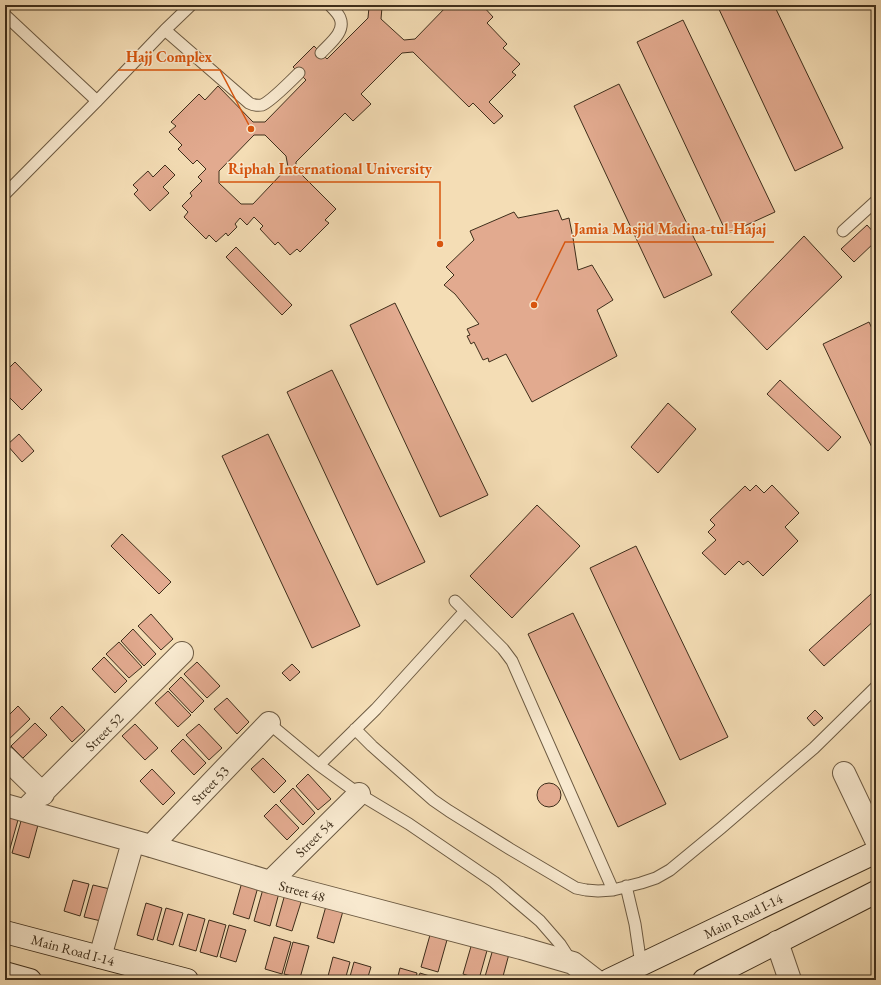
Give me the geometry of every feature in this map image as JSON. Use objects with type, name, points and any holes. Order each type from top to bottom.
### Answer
[{"type":"street","name":"Street 52","points":[[15,807],[43,794],[182,653]]},
{"type":"street","name":"Street 53","points":[[142,844],[265,720]]},
{"type":"street","points":[[5,757],[43,794]]},
{"type":"street","points":[[844,773],[876,840]]},
{"type":"street","name":"Street 54","points":[[270,882],[359,794]]},
{"type":"street","name":"Street 48","points":[[15,807],[270,882],[573,963],[595,980]]},
{"type":"street","points":[[100,957],[142,844]]},
{"type":"street","name":"Main Road I-14","points":[[609,980],[876,852]]},
{"type":"street","points":[[704,980],[876,892]]},
{"type":"street","name":"Main Road I-14","points":[[5,932],[187,980]]},
{"type":"street","points":[[777,942],[790,980]]},
{"type":"street","points":[[5,973],[30,980]]},
{"type":"lane","points":[[5,194],[191,5]]},
{"type":"lane","points":[[321,53],[337,35],[342,24],[340,16],[330,5]]},
{"type":"lane","points":[[5,15],[97,101]]},
{"type":"lane","points":[[165,30],[249,103],[255,106],[262,105],[270,100],[299,73]]},
{"type":"lane","points":[[843,232],[876,201]]},
{"type":"lane","points":[[455,601],[503,649],[512,662],[613,890]]},
{"type":"lane","points":[[319,765],[376,710],[465,611]]},
{"type":"lane","points":[[356,729],[372,746],[433,800],[449,811],[576,888],[598,891],[613,890],[656,878],[670,870],[814,748],[876,687]]},
{"type":"lane","points":[[265,720],[319,765],[359,794],[409,824],[494,882],[540,921],[560,944],[573,963]]},
{"type":"lane","points":[[626,886],[635,924],[641,965]]},
{"type":"building","points":[[366,5],[384,5],[382,7],[381,19],[404,40],[415,39],[448,5],[482,5],[493,17],[487,23],[507,44],[503,48],[520,64],[512,72],[516,75],[489,102],[503,116],[494,124],[473,103],[469,107],[413,52],[402,53],[361,94],[371,104],[353,121],[345,113],[296,162],[296,169],[336,209],[325,220],[329,223],[300,252],[297,249],[290,255],[278,242],[275,245],[260,229],[263,226],[254,217],[247,225],[240,218],[235,224],[237,227],[228,236],[226,233],[216,242],[209,235],[206,239],[184,217],[188,212],[182,206],[192,196],[190,193],[202,181],[198,177],[206,169],[197,160],[193,164],[178,149],[182,145],[169,132],[176,126],[171,122],[199,94],[205,100],[218,86],[253,122],[265,122],[306,80],[293,67],[314,46],[327,59],[368,18],[369,7]],"holes":[[[254,135],[265,135],[286,156],[288,167],[253,204],[241,204],[219,183],[219,171]]]},
{"type":"building","points":[[717,5],[774,5],[843,148],[795,171]]},
{"type":"building","points":[[683,20],[775,212],[727,234],[637,42]]},
{"type":"building","points":[[619,84],[712,275],[664,298],[574,106]]},
{"type":"building","points":[[165,165],[175,175],[163,187],[169,193],[150,211],[134,194],[138,190],[133,185],[148,171],[153,177]]},
{"type":"building","points":[[558,210],[562,220],[569,218],[578,270],[592,265],[613,300],[597,310],[617,356],[532,402],[506,354],[489,362],[488,358],[483,360],[474,342],[471,344],[467,336],[470,335],[467,329],[479,324],[455,294],[444,285],[454,275],[446,267],[474,240],[470,231],[514,212],[518,218]]},
{"type":"building","points":[[867,225],[876,235],[876,241],[854,262],[841,249]]},
{"type":"building","points":[[804,236],[842,277],[767,350],[731,312]]},
{"type":"building","points":[[236,247],[292,305],[282,315],[226,257]]},
{"type":"building","points":[[395,303],[488,495],[440,517],[350,325]]},
{"type":"building","points":[[869,322],[876,337],[876,456],[823,344]]},
{"type":"building","points":[[15,362],[42,390],[22,410],[5,393],[5,372]]},
{"type":"building","points":[[332,370],[425,562],[377,585],[287,392]]},
{"type":"building","points":[[780,380],[841,437],[828,451],[767,394]]},
{"type":"building","points":[[668,403],[696,429],[658,473],[631,447]]},
{"type":"building","points":[[19,434],[34,451],[22,462],[7,445]]},
{"type":"building","points":[[268,434],[360,626],[312,648],[222,456]]},
{"type":"building","points":[[756,485],[764,493],[772,485],[799,513],[785,527],[798,541],[763,576],[748,561],[743,565],[739,561],[725,575],[702,553],[716,540],[708,532],[715,525],[710,520],[745,486],[750,491]]},
{"type":"building","points":[[537,505],[580,546],[512,618],[470,576]]},
{"type":"building","points":[[122,534],[171,582],[159,594],[111,546]]},
{"type":"building","points":[[636,546],[728,737],[680,760],[590,568]]},
{"type":"building","points":[[871,594],[876,600],[876,619],[824,666],[809,650]]},
{"type":"building","points":[[573,613],[666,804],[618,827],[528,634]]},
{"type":"building","points":[[151,614],[173,639],[161,650],[138,626]]},
{"type":"building","points":[[133,629],[156,654],[144,666],[121,641]]},
{"type":"building","points":[[119,642],[142,667],[129,678],[106,654]]},
{"type":"building","points":[[104,657],[127,681],[115,693],[92,669]]},
{"type":"building","points":[[197,662],[220,686],[207,698],[184,674]]},
{"type":"building","points":[[292,664],[300,672],[290,681],[282,673]]},
{"type":"building","points":[[181,677],[204,701],[192,713],[169,689]]},
{"type":"building","points":[[168,691],[191,715],[178,727],[155,703]]},
{"type":"building","points":[[227,698],[249,722],[237,734],[214,709]]},
{"type":"building","points":[[18,706],[30,719],[6,742],[5,719]]},
{"type":"building","points":[[62,706],[85,730],[72,742],[50,718]]},
{"type":"building","points":[[815,710],[823,718],[814,726],[807,718]]},
{"type":"building","points":[[35,723],[47,735],[23,758],[11,746]]},
{"type":"building","points":[[135,724],[158,748],[145,760],[122,736]]},
{"type":"building","points":[[199,724],[222,748],[209,760],[186,735]]},
{"type":"building","points":[[183,739],[206,763],[194,775],[171,751]]},
{"type":"building","points":[[263,758],[286,781],[274,793],[251,769]]},
{"type":"building","points":[[152,769],[175,793],[163,805],[140,781]]},
{"type":"building","points":[[308,774],[331,799],[318,810],[296,786]]},
{"type":"building","points":[[549,783],[558,786],[561,795],[558,804],[549,807],[540,804],[537,795],[540,786]]},
{"type":"building","points":[[293,788],[315,813],[303,825],[280,801]]},
{"type":"building","points":[[276,804],[299,828],[287,840],[264,816]]},
{"type":"building","points":[[5,816],[18,820],[9,852],[5,851]]},
{"type":"building","points":[[21,821],[38,825],[29,858],[12,853]]},
{"type":"building","points":[[73,880],[89,884],[80,916],[64,911]]},
{"type":"building","points":[[242,882],[258,887],[249,919],[233,914]]},
{"type":"building","points":[[93,885],[110,889],[101,921],[84,917]]},
{"type":"building","points":[[263,889],[279,893],[270,926],[254,921]]},
{"type":"building","points":[[285,894],[302,899],[292,931],[276,926]]},
{"type":"building","points":[[146,903],[162,908],[153,940],[137,935]]},
{"type":"building","points":[[326,906],[343,911],[334,943],[317,938]]},
{"type":"building","points":[[166,908],[183,913],[173,945],[157,940]]},
{"type":"building","points":[[188,914],[205,919],[196,951],[179,946]]},
{"type":"building","points":[[209,920],[226,925],[217,957],[200,952]]},
{"type":"building","points":[[229,925],[246,930],[236,962],[220,957]]},
{"type":"building","points":[[430,935],[447,940],[438,972],[421,967]]},
{"type":"building","points":[[274,937],[291,942],[282,974],[265,969]]},
{"type":"building","points":[[293,942],[309,946],[300,978],[284,974]]},
{"type":"building","points":[[472,943],[488,947],[479,979],[463,974]]},
{"type":"building","points":[[493,949],[509,954],[502,980],[484,980]]},
{"type":"building","points":[[333,957],[350,962],[345,980],[327,980]]},
{"type":"building","points":[[354,962],[371,967],[367,980],[349,980]]},
{"type":"building","points":[[400,968],[417,973],[415,980],[397,980]]},
{"type":"building","points":[[420,973],[436,978],[436,980],[418,980]]},
{"type":"place","name":"Hajj Complex","points":[[251,129]]},
{"type":"place","name":"Riphah International University","points":[[440,244]]},
{"type":"place","name":"Jamia Masjid Madina-tul-Hajaj","points":[[534,305]]}]
